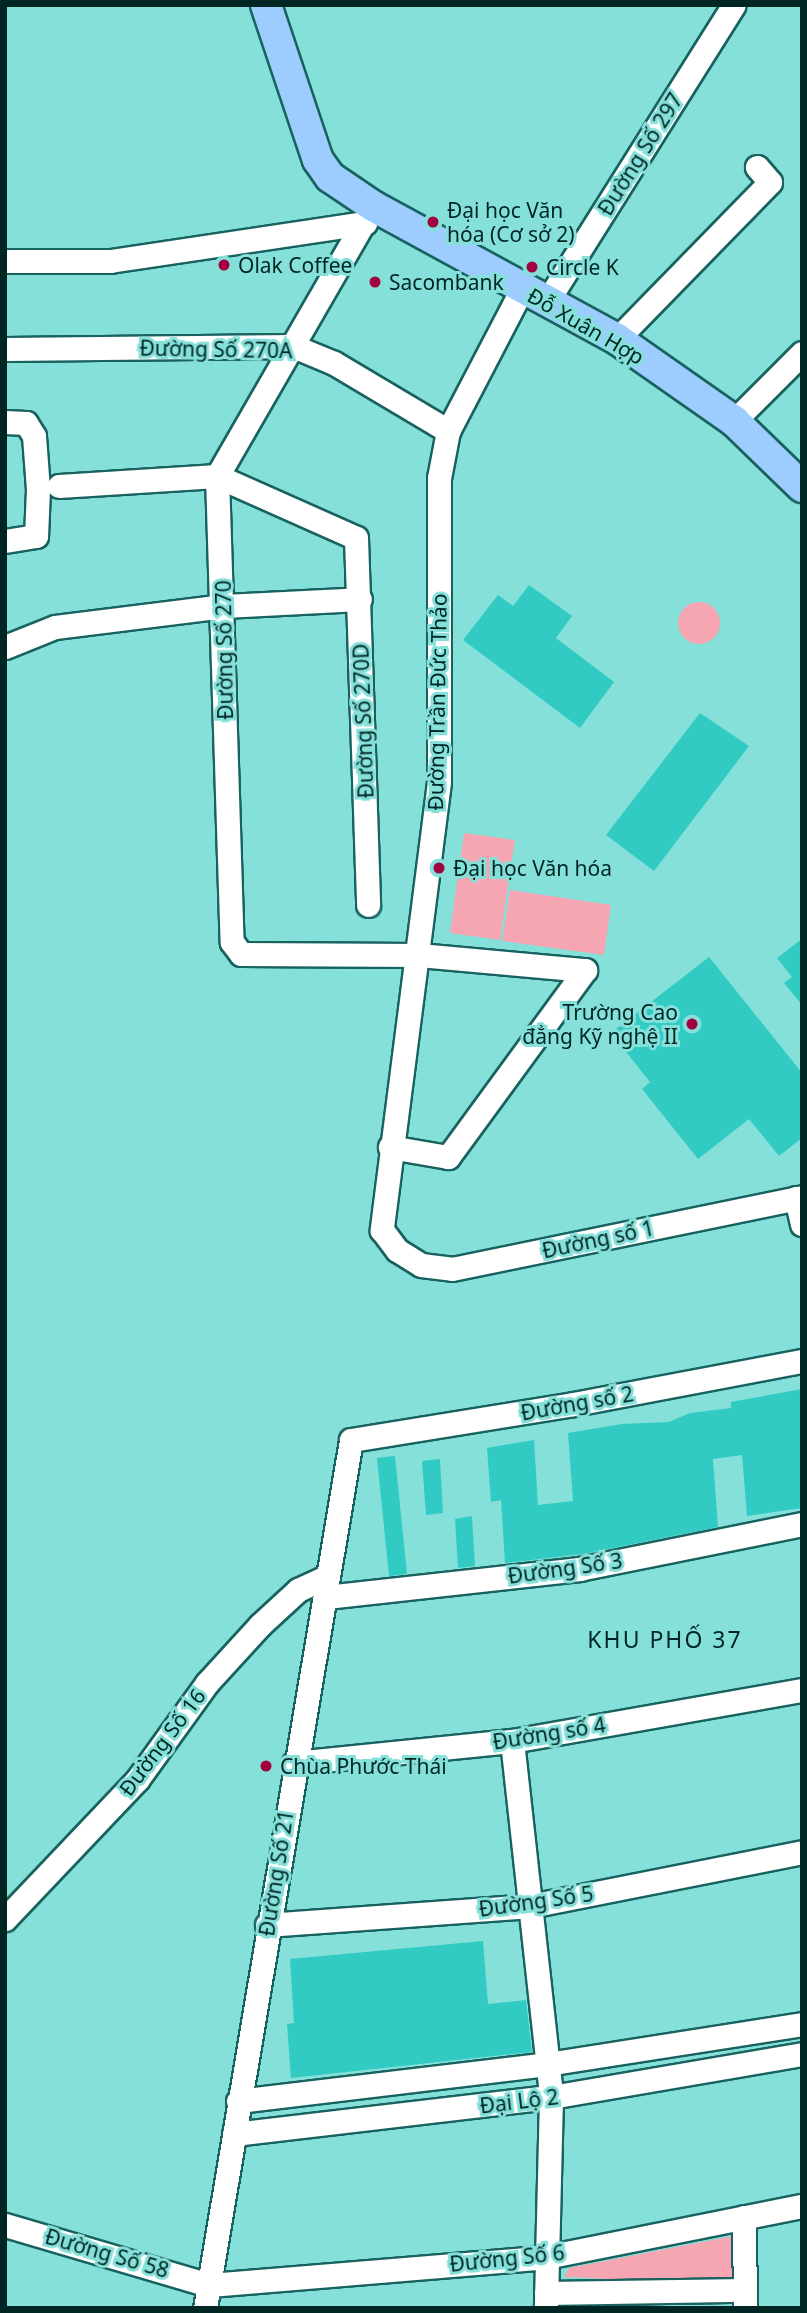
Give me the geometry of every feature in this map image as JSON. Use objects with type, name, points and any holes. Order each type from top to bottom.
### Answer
[{"type":"main road","name":"Đỗ Xuân Hợp","points":[[266,5],[318,160],[369,215],[617,339],[734,421],[802,487]]},
{"type":"street","name":"Đường Số 297","points":[[534,296],[734,5]]},
{"type":"street","points":[[617,339],[770,182],[757,167]]},
{"type":"street","points":[[5,261],[110,261],[369,215]]},
{"type":"street","points":[[59,486],[217,476],[369,215]]},
{"type":"street","name":"Đường Trần Đức Thảo","points":[[397,1250],[382,1230],[390,1147],[419,956],[439,782],[439,478],[448,431],[534,296]]},
{"type":"street","name":"Đường Số 270A","points":[[5,349],[293,346],[334,363],[448,431]]},
{"type":"street","points":[[734,421],[802,353]]},
{"type":"street","points":[[5,422],[26,422],[34,436],[38,489],[36,536],[5,541]]},
{"type":"street","name":"Đường Số 270D","points":[[217,476],[356,538],[368,905]]},
{"type":"street","name":"Đường Số 270","points":[[217,476],[224,606],[234,950],[241,954],[419,956]]},
{"type":"street","points":[[5,646],[55,627],[224,606],[360,599]]},
{"type":"street","points":[[390,1147],[449,1157],[585,970],[419,956]]},
{"type":"street","points":[[799,1198],[802,1224]]},
{"type":"street","name":"Đường số 1","points":[[397,1250],[421,1265],[453,1269],[799,1198]]},
{"type":"street","name":"Đường số 2","points":[[351,1440],[574,1405],[802,1361]]},
{"type":"street","name":"Đường Số 21","points":[[205,2308],[267,1925],[351,1440]]},
{"type":"street","name":"Đường Số 3","points":[[327,1586],[579,1569],[802,1524]]},
{"type":"street","name":"Đường Số 16","points":[[5,1919],[137,1780],[206,1683],[260,1625],[298,1590],[327,1586]]},
{"type":"street","name":"Đường số 4","points":[[295,1762],[512,1741],[802,1690]]},
{"type":"street","points":[[512,1741],[551,2097],[546,2300],[745,2299],[744,2217]]},
{"type":"street","name":"Đường Số 5","points":[[267,1925],[530,1906],[802,1852]]},
{"type":"street","name":"Đại Lộ 2","points":[[238,2101],[547,2064],[802,2024]]},
{"type":"street","name":"Đại Lộ 2","points":[[234,2134],[551,2097],[802,2054]]},
{"type":"street","name":"Đường Số 6","points":[[208,2285],[546,2257],[802,2206]]},
{"type":"street","name":"Đường Số 58","points":[[5,2225],[208,2285]]},
{"type":"shaded area","points":[[699,602],[714,608],[720,623],[714,638],[699,644],[684,638],[678,623],[684,608]]},
{"type":"shaded area","points":[[464,833],[515,840],[500,940],[450,933]]},
{"type":"shaded area","points":[[510,890],[611,905],[604,955],[502,941]]},
{"type":"shaded area","points":[[733,2236],[735,2275],[722,2284],[564,2277],[569,2268]]},
{"type":"building","points":[[529,585],[572,616],[556,638],[614,682],[580,728],[463,640],[498,595],[513,606]]},
{"type":"building","points":[[700,713],[749,746],[654,871],[606,835]]},
{"type":"building","points":[[802,939],[802,1005],[784,983],[792,977],[777,958]]},
{"type":"building","points":[[709,957],[802,1073],[802,1138],[779,1156],[749,1119],[698,1159],[642,1089],[650,1082],[611,1033]]},
{"type":"building","points":[[802,1389],[802,1508],[747,1516],[742,1455],[713,1459],[718,1527],[583,1554],[505,1563],[501,1500],[491,1502],[487,1448],[534,1440],[538,1505],[573,1501],[568,1433],[622,1424],[669,1422],[690,1413],[731,1408],[731,1402]]},
{"type":"building","points":[[395,1456],[407,1574],[389,1576],[377,1458]]},
{"type":"building","points":[[440,1459],[443,1513],[426,1515],[422,1461]]},
{"type":"building","points":[[472,1516],[475,1566],[458,1568],[455,1519]]},
{"type":"building","points":[[483,1941],[488,2004],[526,2000],[532,2052],[291,2078],[287,2024],[294,2023],[290,1959]]},
{"type":"place","name":"Đại học Văn hóa (Cơ sở 2)","points":[[433,222]]},
{"type":"place","name":"Olak Coffee","points":[[224,265]]},
{"type":"place","name":"Circle K","points":[[532,267]]},
{"type":"place","name":"Sacombank","points":[[375,282]]},
{"type":"place","name":"Đại học Văn hóa","points":[[439,868]]},
{"type":"place","name":"Trường Cao đẳng Kỹ nghệ II","points":[[692,1024]]},
{"type":"place","name":"Chùa Phước Thái","points":[[266,1766]]},
{"type":"district","name":"KHU PHỐ 37","points":[[665,1639]]}]
